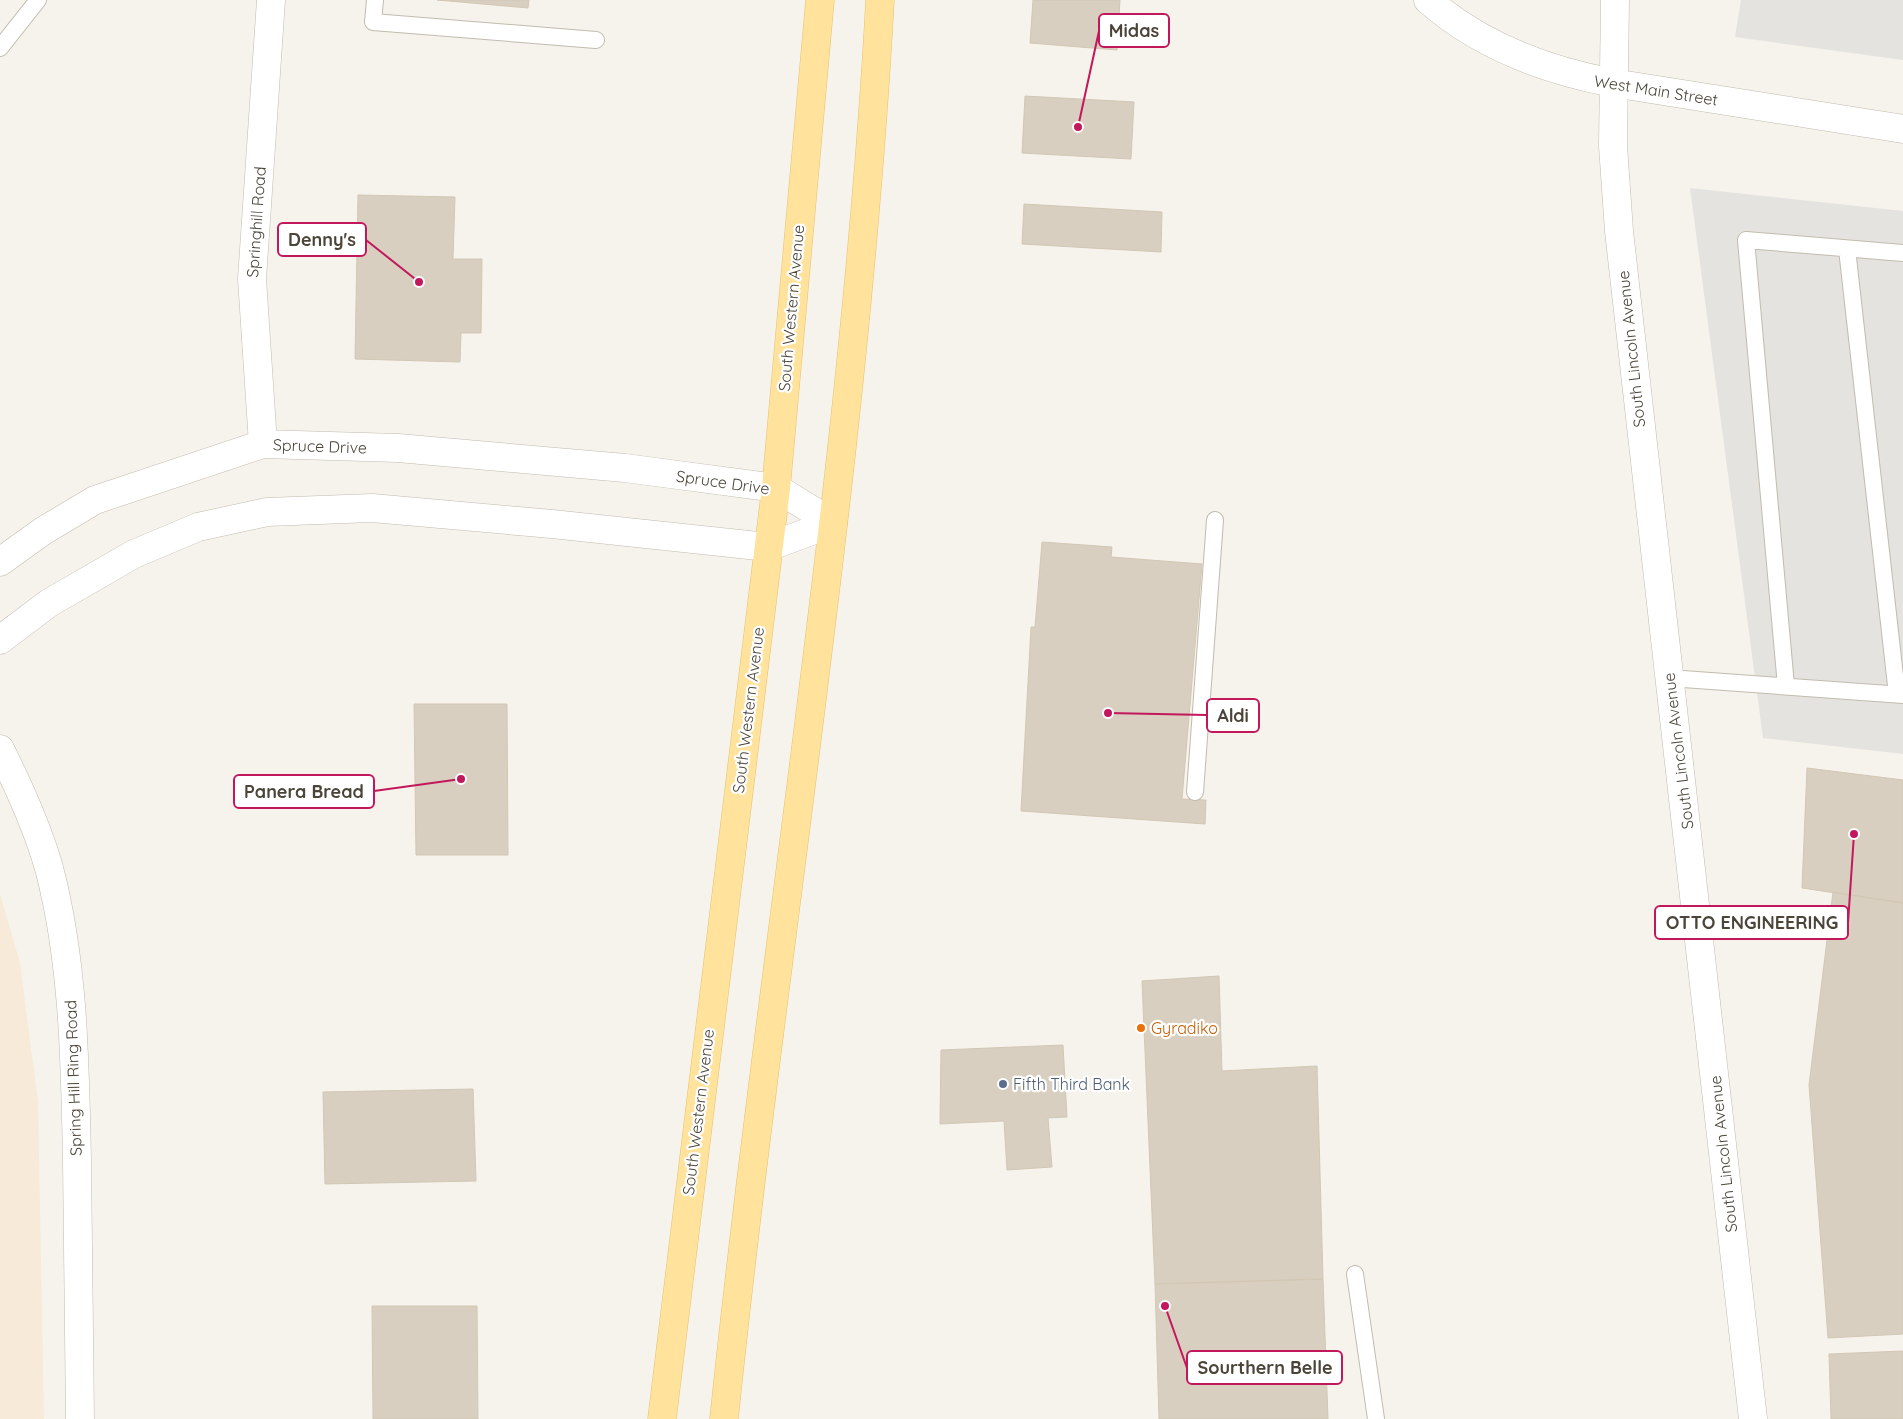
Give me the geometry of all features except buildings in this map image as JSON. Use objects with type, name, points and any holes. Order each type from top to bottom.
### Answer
[{"type":"main road","name":"South Western Avenue","points":[[662,1419],[776,488],[820,0]]},
{"type":"main road","points":[[724,1419],[833,523],[854,331],[880,0]]},
{"type":"street","name":"Springhill Road","points":[[264,444],[252,280],[271,0]]},
{"type":"street","name":"West Main Street","points":[[1428,0],[1467,31],[1504,50],[1569,74],[1613,83],[1903,129]]},
{"type":"street","name":"South Lincoln Avenue","points":[[1615,0],[1613,146],[1620,241],[1753,1419]]},
{"type":"street","name":"Spruce Drive","points":[[0,562],[43,531],[95,500],[264,444],[398,448],[625,468],[776,488],[833,523]]},
{"type":"street","points":[[0,640],[49,603],[134,554],[198,527],[266,512],[372,508],[552,524],[768,547],[833,523]]},
{"type":"street","name":"Spring Hill Ring Road","points":[[0,749],[22,792],[49,868],[60,921],[71,1010],[76,1104],[80,1419]]},
{"type":"lane","points":[[0,48],[38,0]]},
{"type":"lane","points":[[375,0],[373,22],[596,40]]},
{"type":"lane","points":[[1786,686],[1746,240],[1903,253]]},
{"type":"lane","points":[[1669,678],[1900,695],[1847,249]]},
{"type":"lane","points":[[1195,792],[1215,520]]},
{"type":"lane","points":[[1356,1274],[1376,1419]]},
{"type":"shaded area","points":[[1741,0],[1903,0],[1903,60],[1735,37]]},
{"type":"shaded area","points":[[1690,188],[1903,211],[1903,754],[1763,738]]},
{"type":"shaded area","points":[[0,894],[20,963],[38,1102],[44,1419],[0,1419]]},
{"type":"place","name":"Midas","points":[[1078,127]]},
{"type":"place","name":"Denny's","points":[[419,282]]},
{"type":"place","name":"Aldi","points":[[1108,713]]},
{"type":"place","name":"Panera Bread","points":[[461,779]]},
{"type":"place","name":"OTTO ENGINEERING","points":[[1854,834]]},
{"type":"place","name":"Gyradiko","points":[[1141,1028]]},
{"type":"place","name":"Fifth Third Bank","points":[[1003,1084]]},
{"type":"place","name":"Sourthern Belle","points":[[1165,1306]]}]
